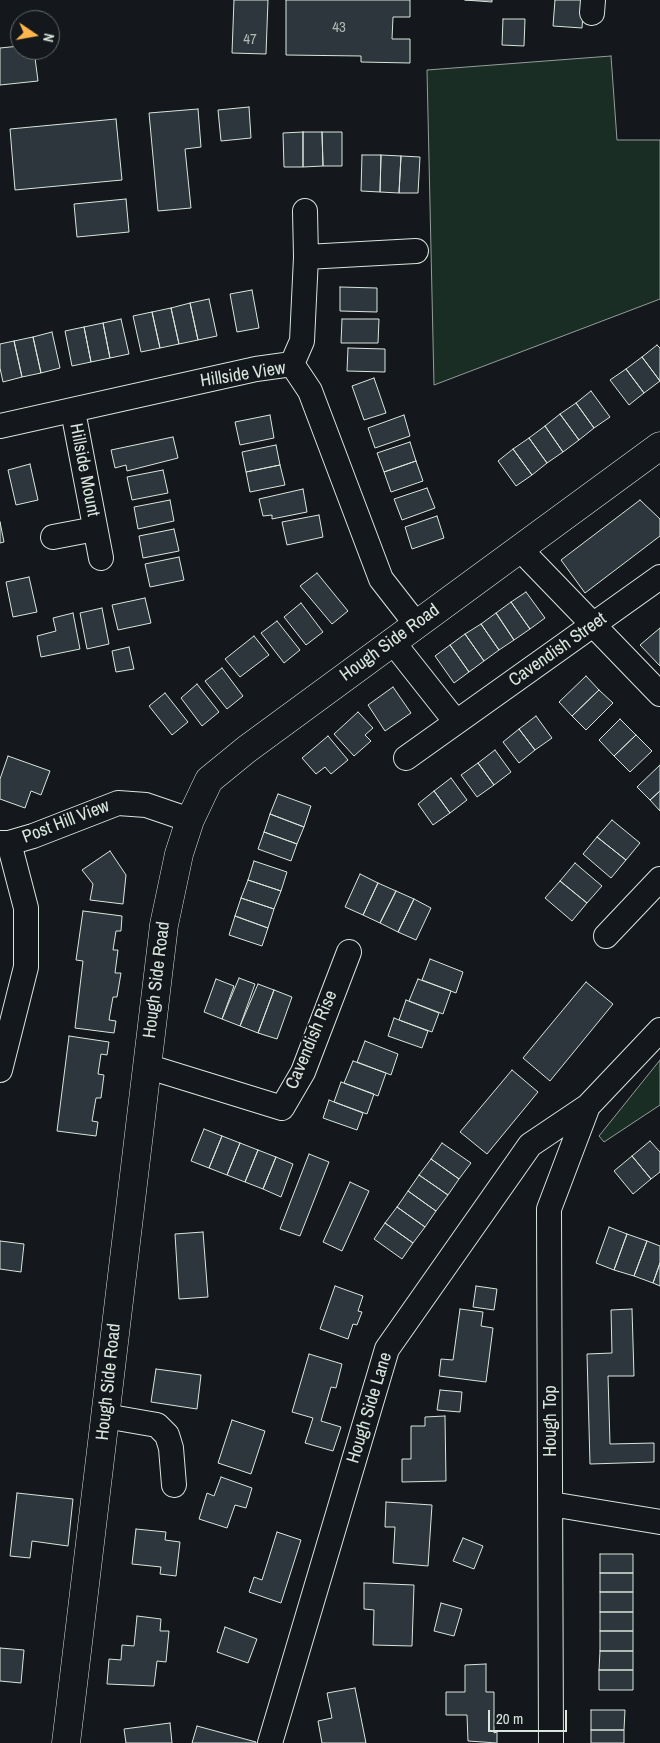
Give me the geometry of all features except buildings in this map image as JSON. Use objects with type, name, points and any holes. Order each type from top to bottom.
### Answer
[{"type":"main road","name":"Hough Side Road","points":[[66,1743],[164,926],[179,854],[190,820],[209,780],[392,641],[660,446]]},
{"type":"street","points":[[292,364],[302,341],[306,257],[305,211]]},
{"type":"street","points":[[306,257],[416,251]]},
{"type":"street","name":"Hillside View","points":[[0,426],[256,369],[292,364],[310,391],[381,579],[416,624]]},
{"type":"street","name":"Hillside Mount","points":[[73,411],[101,558]]},
{"type":"street","name":"Hillside Mount","points":[[53,538],[95,529]]},
{"type":"street","points":[[520,549],[660,694]]},
{"type":"street","name":"Cavendish Street","points":[[406,758],[660,577]]},
{"type":"street","points":[[392,641],[456,722]]},
{"type":"street","name":"Post Hill View","points":[[4,843],[118,803],[146,805],[190,820]]},
{"type":"street","points":[[0,1070],[26,967],[26,908],[4,843]]},
{"type":"street","points":[[606,936],[660,879]]},
{"type":"street","name":"Cavendish Rise","points":[[146,1066],[282,1108],[303,1072],[349,952]]},
{"type":"street","points":[[588,1106],[660,1030]]},
{"type":"street","name":"Hough Top","points":[[551,1743],[549,1209],[588,1106]]},
{"type":"street","name":"Hough Side Lane","points":[[270,1743],[386,1349],[530,1145],[588,1106]]},
{"type":"street","points":[[105,1416],[157,1425],[167,1435],[171,1448],[174,1485]]},
{"type":"street","points":[[551,1504],[660,1522]]},
{"type":"green space","points":[[611,56],[617,140],[660,140],[660,299],[434,385],[427,70]]},
{"type":"green space","points":[[660,1060],[660,1105],[604,1142],[599,1136]]}]
